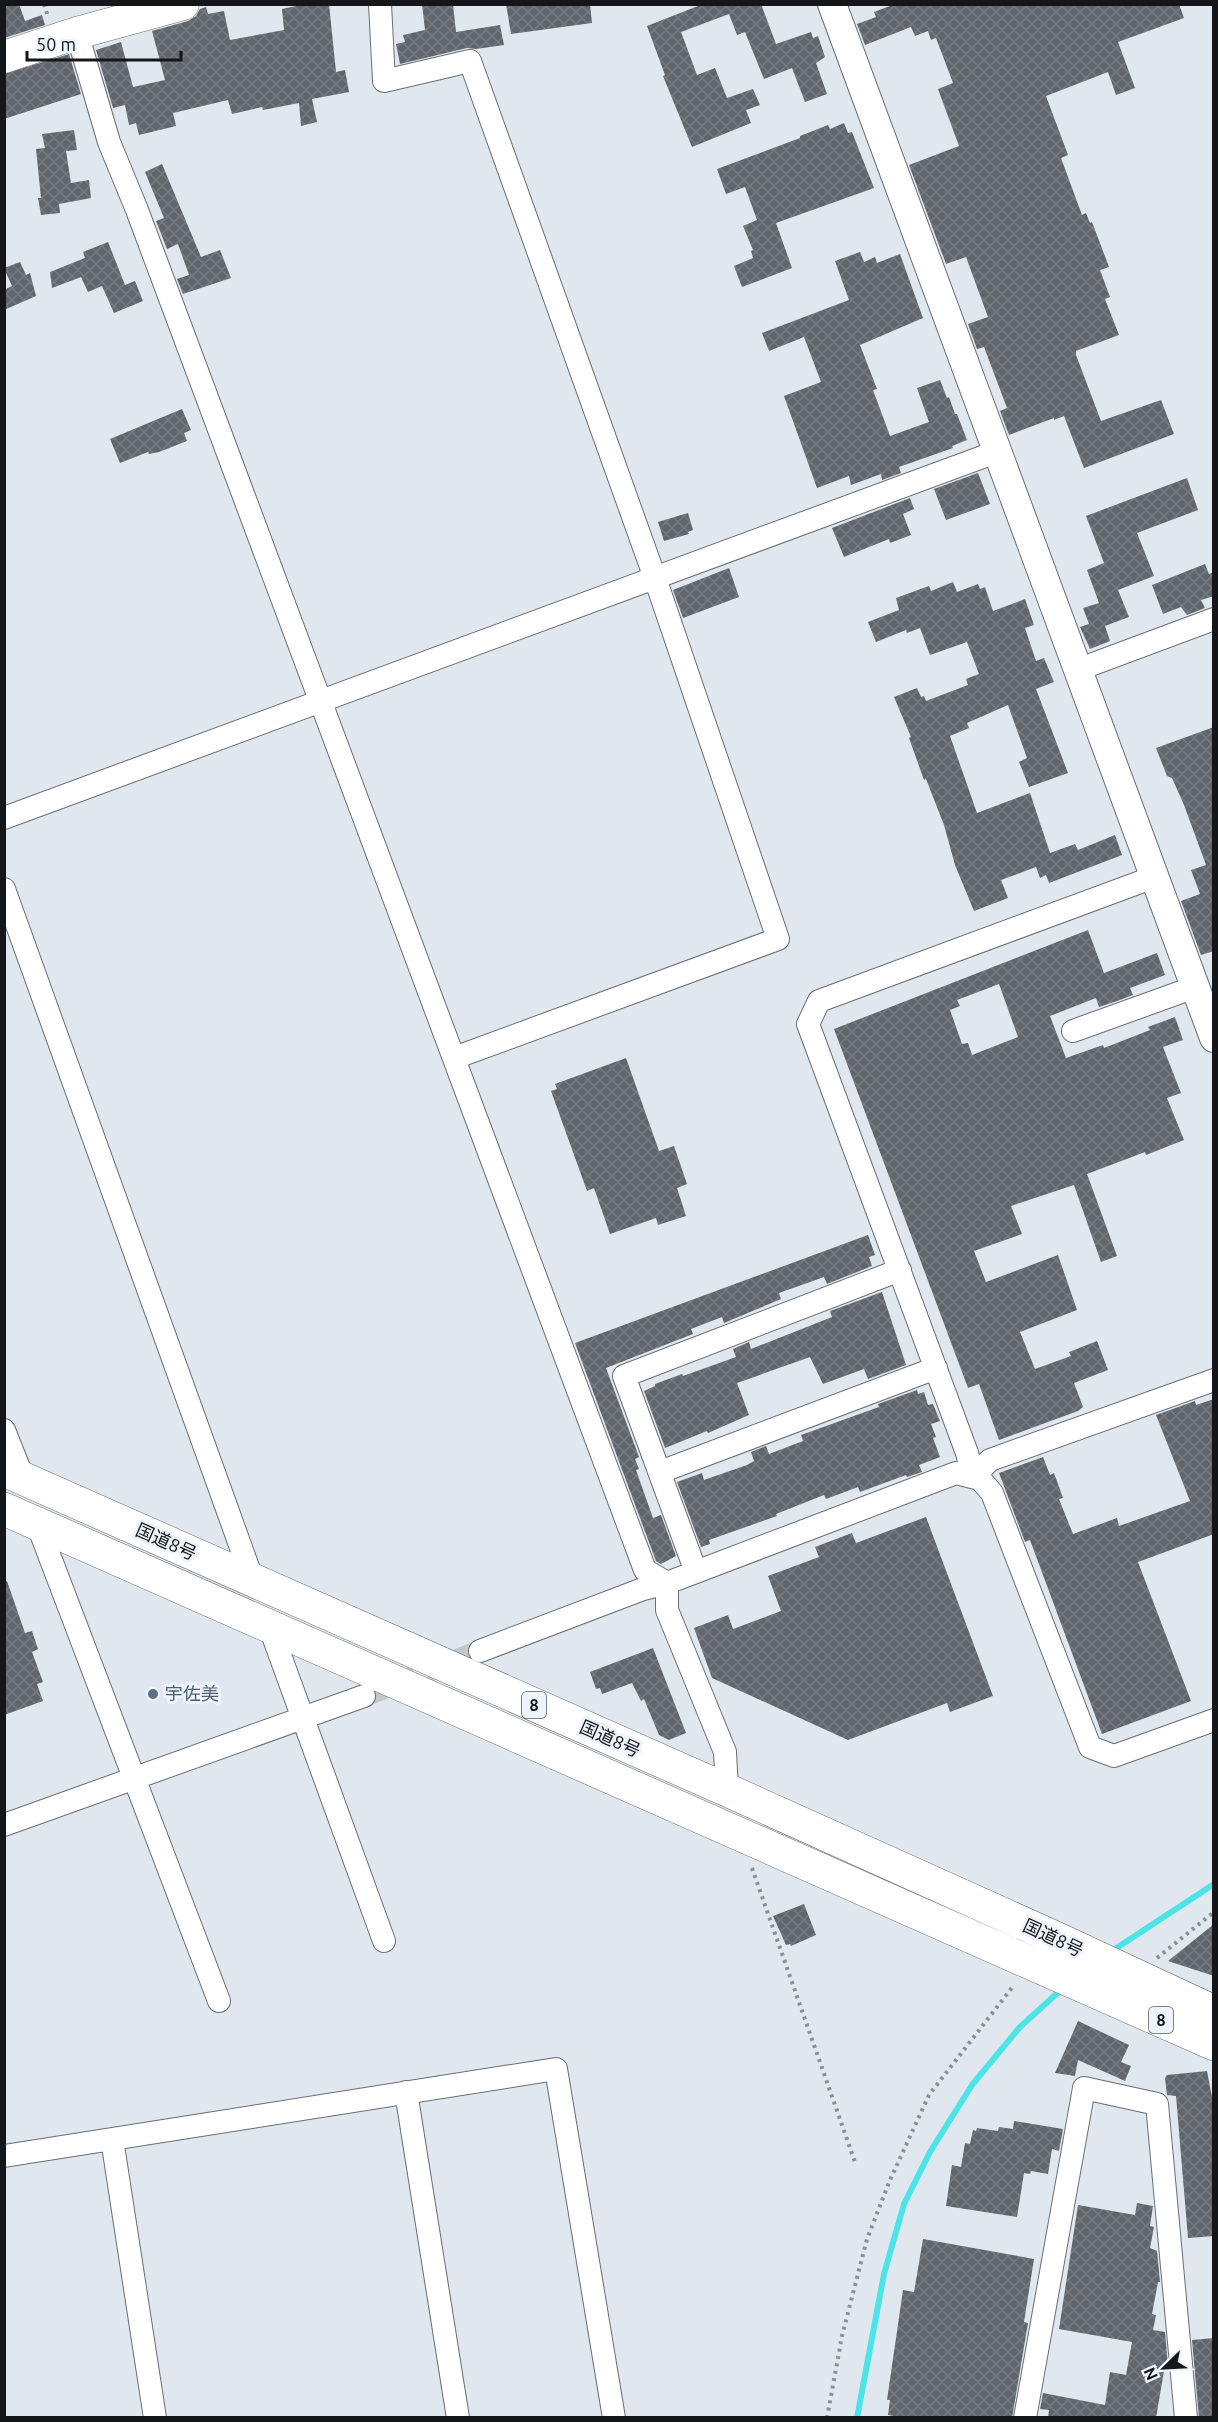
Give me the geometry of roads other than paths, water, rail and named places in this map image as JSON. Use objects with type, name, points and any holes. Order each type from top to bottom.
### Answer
[{"type":"highway","name":"国道8号","points":[[14,1474],[1062,1941],[1214,2012]]},
{"type":"highway","name":"国道8号","points":[[4,1509],[1214,2044]]},
{"type":"main road","points":[[4,57],[78,33],[183,4]]},
{"type":"street","points":[[380,4],[384,81],[470,61],[655,578],[778,939],[454,1058]]},
{"type":"street","points":[[832,4],[1214,1038]]},
{"type":"street","points":[[78,33],[110,142],[645,1570],[667,1583]]},
{"type":"street","points":[[4,818],[996,452]]},
{"type":"street","points":[[1077,670],[1214,619]]},
{"type":"street","points":[[973,1477],[968,1452],[808,1024],[819,1001],[1154,877]]},
{"type":"street","points":[[4,889],[253,1581]]},
{"type":"street","points":[[1073,1031],[1195,987]]},
{"type":"street","points":[[696,1572],[624,1376],[900,1270]]},
{"type":"street","points":[[660,1472],[936,1368]]},
{"type":"street","points":[[973,1477],[990,1460],[1214,1380]]},
{"type":"street","points":[[4,1430],[14,1474]]},
{"type":"street","points":[[480,1651],[643,1589],[667,1583],[956,1473],[980,1479],[992,1493],[1090,1747],[1114,1756],[1214,1720]]},
{"type":"street","points":[[37,1523],[219,2001]]},
{"type":"street","points":[[667,1583],[667,1610],[725,1752],[727,1791]]},
{"type":"street","points":[[269,1625],[384,1941]]},
{"type":"street","points":[[4,1825],[364,1696]]},
{"type":"street","points":[[4,2156],[556,2069],[614,2418]]},
{"type":"street","points":[[1025,2418],[1084,2088],[1157,2104],[1186,2418]]},
{"type":"street","points":[[406,2092],[458,2418]]},
{"type":"street","points":[[112,2139],[155,2418]]},
{"type":"waterway","points":[[1112,1951],[1214,1884]]},
{"type":"waterway","points":[[857,2418],[884,2274],[904,2204],[930,2152],[972,2085],[1020,2027],[1063,1988]]},
{"type":"tunnel","points":[[364,1696],[480,1651]]},
{"type":"place","name":"宇佐美","points":[[153,1694]]}]
